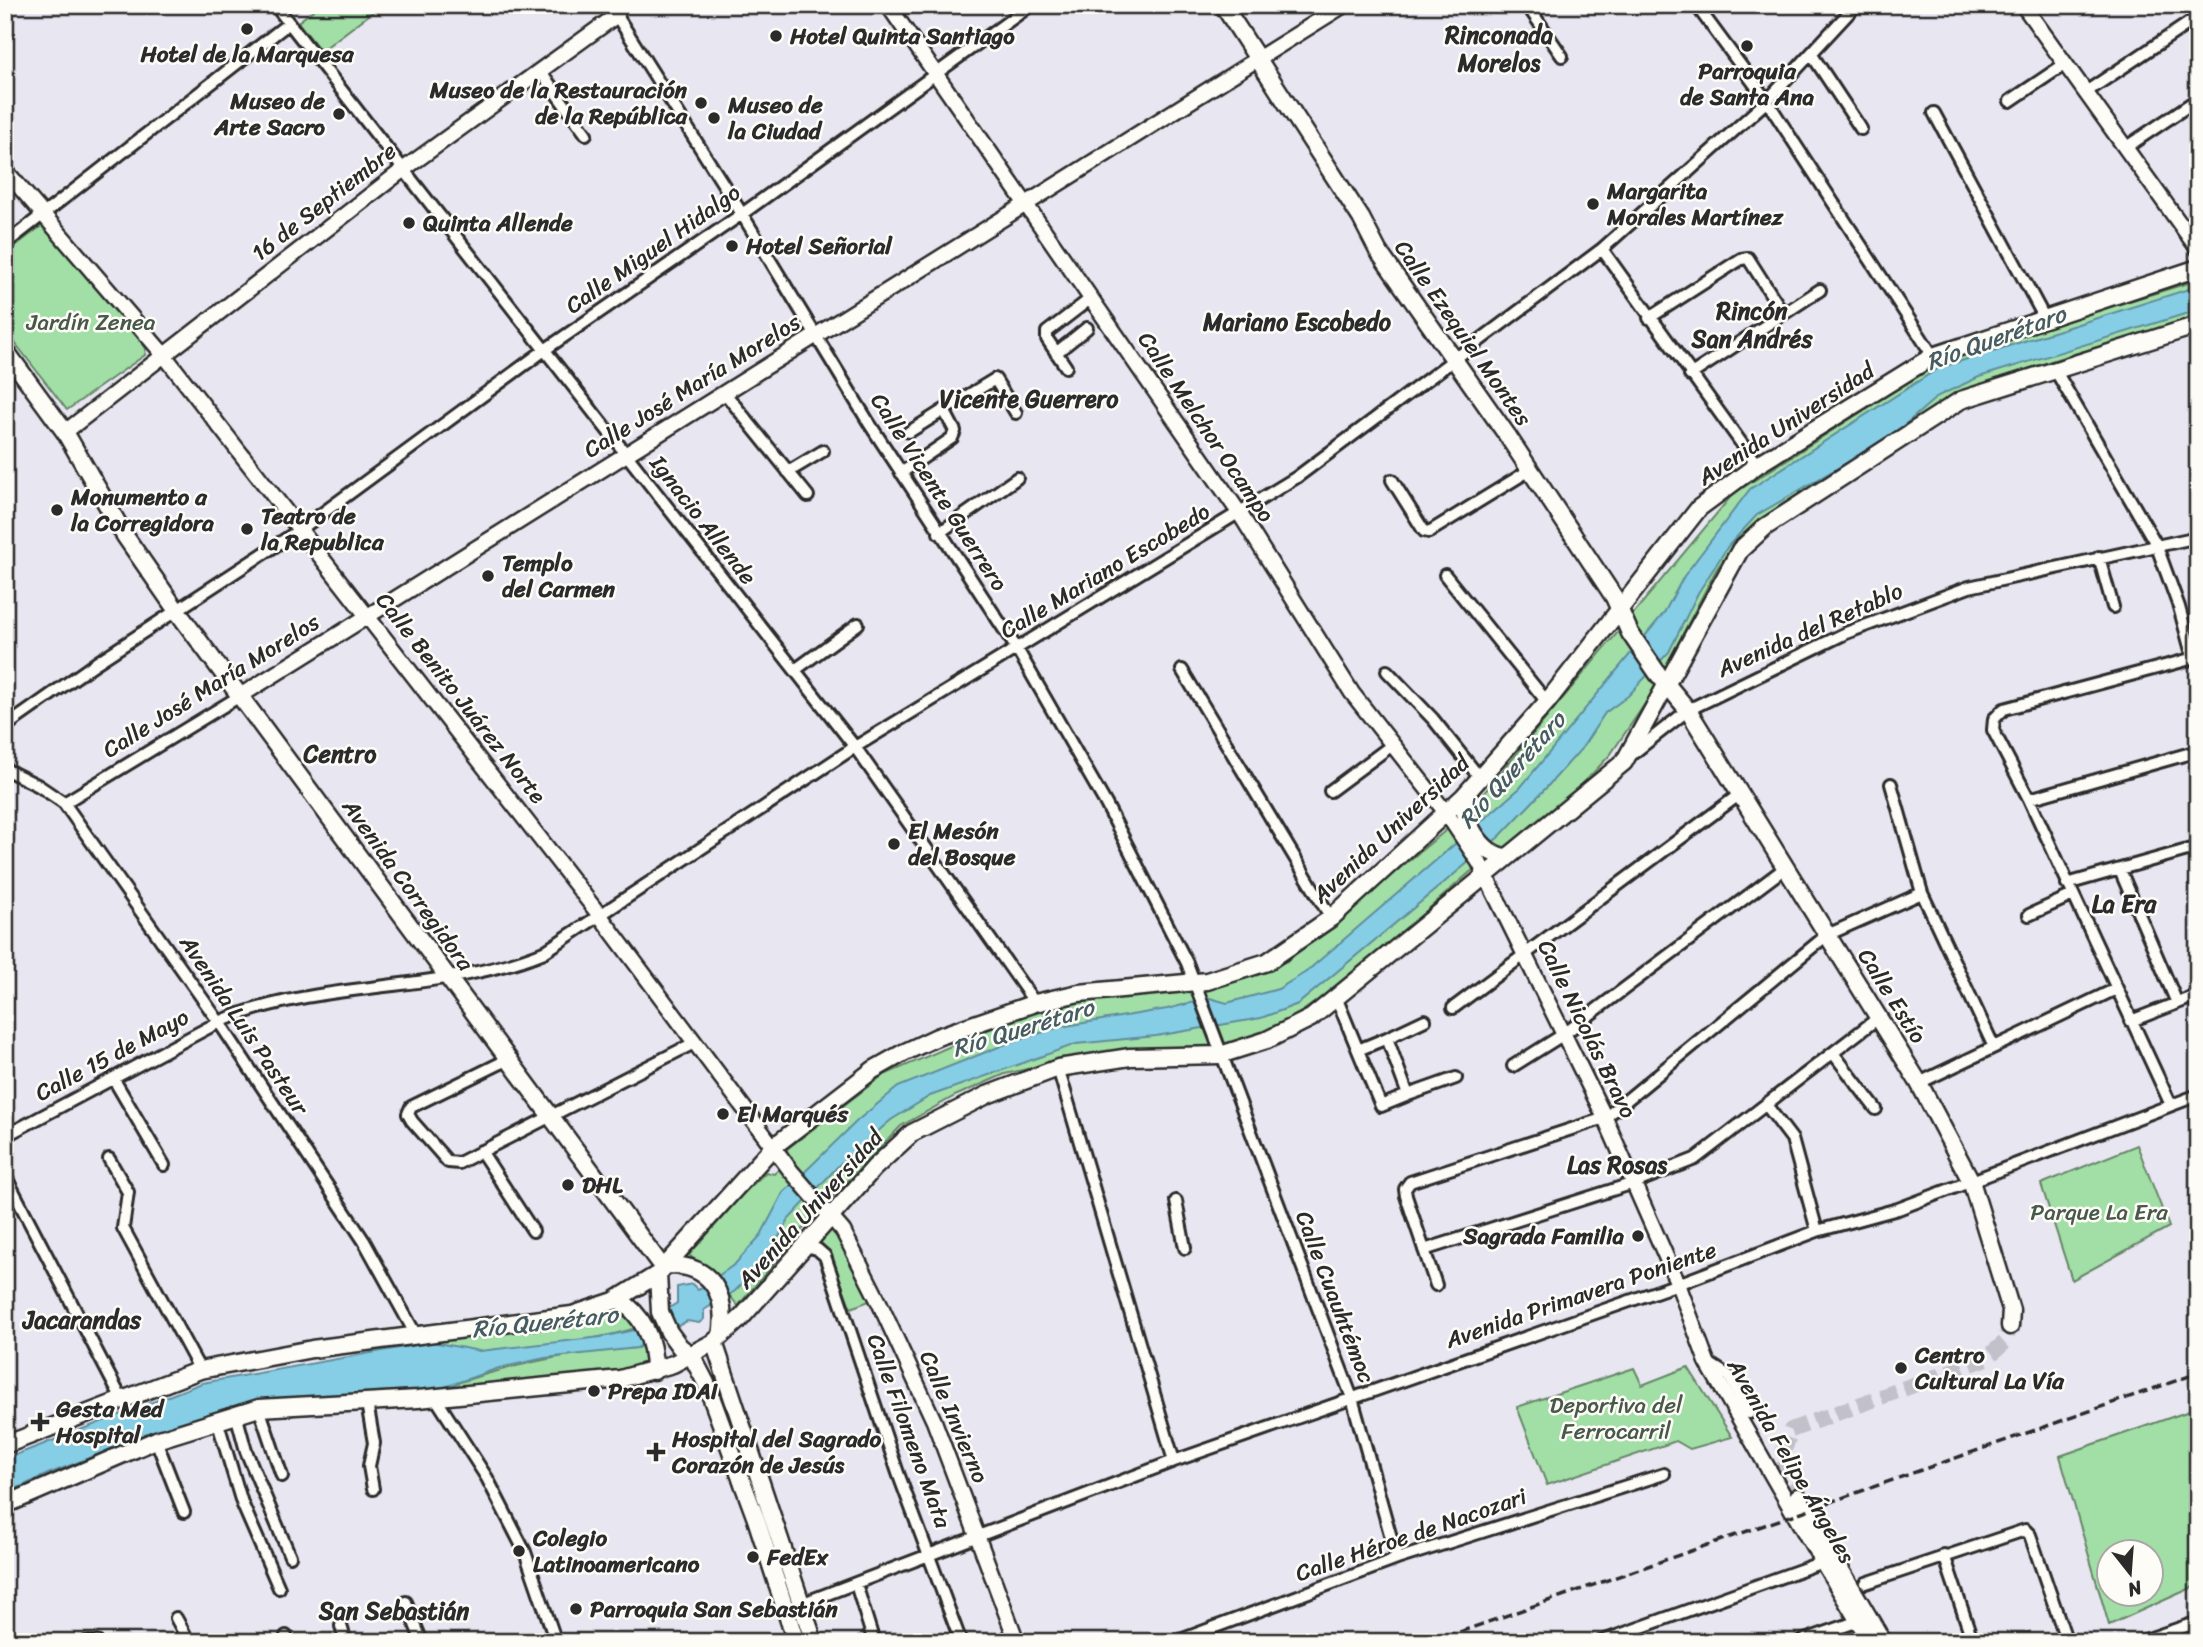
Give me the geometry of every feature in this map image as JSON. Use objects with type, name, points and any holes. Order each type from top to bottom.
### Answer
[{"type":"main road","name":"Calle Ezequiel Montes","points":[[1223,5],[1361,218],[1378,251],[1457,360],[1530,470],[1662,680]]},
{"type":"main road","name":"Avenida Universidad","points":[[5,1445],[200,1370],[416,1335],[572,1315],[618,1299],[662,1269],[773,1147],[873,1070],[904,1053],[1035,1003],[1079,993],[1195,982],[1267,962],[1331,918],[1447,814],[1547,702],[1699,508],[1757,465],[1933,356],[2198,268]]},
{"type":"main road","name":"Avenida Universidad","points":[[717,1339],[831,1219],[874,1168],[912,1133],[987,1095],[1058,1068],[1129,1057],[1218,1049],[1267,1040],[1311,1018],[1484,862],[1506,857],[1624,762],[1662,680],[1740,550],[1765,527],[1961,400],[2054,368],[2198,325]]},
{"type":"main road","name":"Avenida Corregidora","points":[[5,351],[65,432],[125,536],[177,611],[662,1269]]},
{"type":"main road","points":[[1662,680],[1688,710]]},
{"type":"main road","name":"Calle Estío","points":[[1688,710],[1919,1083],[1971,1181],[2011,1310],[2010,1325]]},
{"type":"main road","points":[[1463,797],[1462,825],[1484,862]]},
{"type":"main road","points":[[796,1642],[748,1496],[706,1383],[669,1332],[657,1297],[662,1269],[693,1268],[710,1279],[724,1312],[717,1339],[814,1642]]},
{"type":"main road","points":[[618,1299],[635,1310],[647,1330],[654,1365]]},
{"type":"main road","points":[[5,1504],[156,1440],[259,1408],[367,1403],[620,1379],[717,1339]]},
{"type":"main road","name":"Avenida Felipe Ángeles","points":[[1798,1497],[1882,1642]]},
{"type":"street","name":"Ignacio Allende","points":[[275,5],[855,747],[1035,1003]]},
{"type":"street","name":"Calle Melchor Ocampo","points":[[888,5],[1240,514],[1312,633],[1392,745],[1447,814],[1462,825]]},
{"type":"street","name":"Calle Miguel Hidalgo","points":[[5,727],[301,529],[546,349],[742,214],[1031,5]]},
{"type":"street","name":"Calle José María Morelos","points":[[64,803],[240,696],[1344,5]]},
{"type":"street","points":[[1527,5],[1562,56]]},
{"type":"street","points":[[1696,5],[1767,101],[1933,356]]},
{"type":"street","name":"Calle Mariano Escobedo","points":[[601,917],[855,747],[1297,477],[1602,249],[1767,101],[1856,5]]},
{"type":"street","points":[[2022,5],[2198,249]]},
{"type":"street","name":"16 de Septiembre","points":[[65,432],[404,169],[540,71],[614,10]]},
{"type":"street","name":"Calle Vicente Guerrero","points":[[614,10],[901,473],[1017,649],[1106,804],[1195,982],[1218,1049]]},
{"type":"street","points":[[2086,92],[2198,17]]},
{"type":"street","points":[[5,244],[289,23]]},
{"type":"street","points":[[1812,55],[1861,129]]},
{"type":"street","points":[[2010,101],[2065,64]]},
{"type":"street","points":[[540,71],[586,134]]},
{"type":"street","points":[[2125,148],[2198,99]]},
{"type":"street","points":[[1934,113],[2044,317]]},
{"type":"street","name":"Calle Benito Juárez Norte","points":[[5,170],[164,355],[369,615],[601,917],[791,1171],[831,1219]]},
{"type":"street","points":[[1602,249],[1757,465]]},
{"type":"street","points":[[1649,318],[1741,259],[1748,258],[1783,313]]},
{"type":"street","points":[[1690,375],[1821,290]]},
{"type":"street","points":[[1066,367],[1047,338],[1047,332],[1090,299]]},
{"type":"street","points":[[1056,353],[1087,328]]},
{"type":"street","points":[[2054,368],[2156,544],[2195,658],[2004,709],[1994,719],[1993,730],[2171,1105]]},
{"type":"street","points":[[909,432],[995,379],[1016,413]]},
{"type":"street","points":[[724,392],[807,496]]},
{"type":"street","points":[[901,473],[952,438],[956,431],[944,410]]},
{"type":"street","points":[[788,472],[823,451]]},
{"type":"street","points":[[1392,480],[1424,531],[1429,532],[1530,470]]},
{"type":"street","points":[[939,533],[1017,478]]},
{"type":"street","name":"Avenida del Retablo","points":[[1624,762],[1688,710],[1846,634],[1969,587],[2156,544],[2198,537]]},
{"type":"street","points":[[2099,557],[2113,607]]},
{"type":"street","points":[[1445,575],[1547,702]]},
{"type":"street","points":[[794,670],[858,624]]},
{"type":"street","points":[[1182,670],[1331,918]]},
{"type":"street","points":[[1387,671],[1433,719],[1480,778]]},
{"type":"street","points":[[1330,791],[1392,745]]},
{"type":"street","points":[[2028,799],[2198,751]]},
{"type":"street","name":"Avenida Luis Pasteur","points":[[5,769],[39,786],[64,803],[219,1021],[363,1241],[416,1335]]},
{"type":"street","points":[[1891,784],[1923,893],[1993,1045]]},
{"type":"street","points":[[1454,1008],[1740,794]]},
{"type":"street","points":[[2029,915],[2070,890],[2120,870],[2198,847]]},
{"type":"street","name":"Calle Nicolás Bravo","points":[[1484,862],[1634,1183],[1678,1284],[1707,1362]]},
{"type":"street","points":[[1513,1066],[1564,1034],[1785,868]]},
{"type":"street","points":[[2120,870],[2177,1003]]},
{"type":"street","points":[[1436,1285],[1406,1196],[1405,1189],[1410,1182],[1605,1118],[1827,935],[1923,893]]},
{"type":"street","name":"Calle 15 de Mayo","points":[[5,1136],[219,1021],[255,1006],[281,1000],[447,979],[519,962],[544,952],[601,917]]},
{"type":"street","points":[[1919,1083],[1993,1045],[2116,989]]},
{"type":"street","points":[[2132,1021],[2198,995]]},
{"type":"street","points":[[1336,997],[1381,1106],[1456,1078]]},
{"type":"street","points":[[1424,1250],[1634,1183],[1695,1160],[1878,1018]]},
{"type":"street","points":[[1358,1050],[1425,1020]]},
{"type":"street","points":[[1387,1038],[1408,1095]]},
{"type":"street","points":[[507,1060],[411,1107],[408,1114],[448,1162],[459,1163],[694,1043]]},
{"type":"street","name":"Calle Cuauhtémoc","points":[[1218,1049],[1352,1398],[1397,1559]]},
{"type":"street","points":[[1833,1053],[1876,1109]]},
{"type":"street","points":[[1058,1068],[1174,1461]]},
{"type":"street","points":[[113,1078],[164,1165]]},
{"type":"street","name":"Avenida Primavera Poniente","points":[[801,1604],[1174,1461],[1678,1284],[1817,1231],[1898,1209],[2198,1095]]},
{"type":"street","points":[[1767,1106],[1792,1139],[1817,1231]]},
{"type":"street","points":[[481,1151],[533,1231]]},
{"type":"street","points":[[109,1159],[128,1192],[123,1228],[200,1370]]},
{"type":"street","points":[[5,1175],[122,1400]]},
{"type":"street","points":[[1176,1202],[1185,1248]]},
{"type":"street","name":"Calle Invierno","points":[[831,1219],[842,1231],[880,1302],[934,1420],[1017,1642]]},
{"type":"street","name":"Calle Filomeno Mata","points":[[806,1246],[817,1249],[825,1256],[898,1473],[932,1556],[961,1642]]},
{"type":"street","name":"Avenida Felipe Ángeles","points":[[1707,1362],[1729,1376],[1749,1413]]},
{"type":"street","name":"Avenida Felipe Ángeles","points":[[1707,1362],[1870,1642]]},
{"type":"street","points":[[435,1397],[487,1478],[525,1552],[556,1642]]},
{"type":"street","points":[[367,1403],[374,1443],[369,1466],[373,1489]]},
{"type":"street","points":[[259,1408],[282,1476]]},
{"type":"street","points":[[236,1414],[246,1451],[290,1556]]},
{"type":"street","points":[[217,1420],[242,1503],[279,1588]]},
{"type":"street","points":[[156,1440],[184,1512]]},
{"type":"street","name":"Calle Héroe de Nacozari","points":[[1175,1642],[1397,1559],[1664,1474]]},
{"type":"street","points":[[1866,1583],[2025,1530],[2030,1535],[2067,1642]]},
{"type":"street","points":[[1944,1555],[1973,1642]]},
{"type":"street","points":[[1600,1642],[1817,1564]]},
{"type":"street","points":[[856,1584],[874,1642]]},
{"type":"street","points":[[406,1602],[422,1642]]},
{"type":"street","points":[[176,1618],[189,1642]]},
{"type":"street","points":[[2139,1642],[2198,1622]]},
{"type":"street","points":[[1799,1642],[1853,1623]]},
{"type":"street","points":[[341,1626],[346,1642]]},
{"type":"street","points":[[86,1642],[97,1642]]},
{"type":"green space","points":[[320,5],[382,5],[321,51],[298,22]]},
{"type":"green space","name":"Jardín Zenea","points":[[44,224],[146,348],[145,355],[67,410],[5,330],[5,254]]},
{"type":"green space","points":[[2198,280],[2198,318],[2057,359],[1956,394],[1763,518],[1734,544],[1716,570],[1651,695],[1610,755],[1576,791],[1523,839],[1503,848],[1469,873],[1355,974],[1287,1022],[1238,1041],[1204,1047],[1148,1048],[1085,1056],[1005,1074],[955,1096],[901,1126],[811,1219],[738,1306],[715,1277],[689,1255],[766,1172],[774,1174],[789,1160],[787,1149],[882,1076],[1001,1024],[1072,1002],[1207,989],[1287,961],[1468,812],[1733,494],[1947,357]]},
{"type":"green space","name":"Parque La Era","points":[[2137,1145],[2169,1227],[2072,1280],[2041,1184]]},
{"type":"green space","points":[[831,1228],[840,1235],[872,1300],[851,1308],[829,1252],[817,1244]]},
{"type":"green space","points":[[618,1299],[644,1324],[589,1339],[492,1351],[454,1347],[416,1335]]},
{"type":"green space","points":[[651,1343],[654,1371],[451,1396],[442,1388],[538,1361],[587,1352],[637,1348]]},
{"type":"green space","name":"Deportiva del Ferrocarril","points":[[1688,1367],[1732,1437],[1690,1449],[1676,1441],[1547,1485],[1517,1407],[1634,1368],[1642,1385]]},
{"type":"green space","points":[[2198,1408],[2198,1585],[2164,1600],[2164,1538],[2094,1538],[2094,1573],[2060,1456]]},
{"type":"green space","points":[[2104,1608],[2147,1608],[2109,1625]]},
{"type":"water","points":[[2198,286],[2198,310],[1979,377],[1938,396],[1901,428],[1865,452],[1757,515],[1728,546],[1698,593],[1669,652],[1628,696],[1605,713],[1582,748],[1546,788],[1500,836],[1298,1004],[1261,1018],[1156,1036],[1076,1044],[930,1096],[891,1120],[841,1163],[789,1219],[765,1261],[735,1291],[704,1310],[704,1319],[699,1323],[687,1321],[637,1348],[545,1358],[499,1368],[442,1388],[258,1400],[182,1422],[48,1474],[5,1494],[5,1459],[202,1383],[432,1342],[480,1351],[601,1337],[634,1330],[677,1303],[677,1287],[692,1284],[698,1290],[735,1264],[761,1235],[783,1193],[858,1120],[898,1087],[1011,1042],[1060,1027],[1167,1009],[1210,998],[1227,1003],[1278,989],[1306,972],[1520,788],[1664,613],[1684,576],[1750,489],[1939,368]]},
{"type":"tunnel","points":[[1798,1497],[1781,1459],[1791,1430],[1987,1358],[2005,1342],[2010,1326]]},
{"type":"railway","points":[[1431,1642],[2198,1373]]},
{"type":"place","name":"Hotel de la Marquesa","points":[[247,29]]},
{"type":"place","name":"Hotel Quinta Santiago","points":[[776,36]]},
{"type":"place","name":"Parroquia de Santa Ana","points":[[1747,46]]},
{"type":"place","name":"Museo de la Restauración de la República","points":[[701,103]]},
{"type":"place","name":"Museo de Arte Sacro","points":[[339,114]]},
{"type":"place","name":"Museo de la Ciudad","points":[[714,118]]},
{"type":"place","name":"Margarita Morales Martínez","points":[[1593,204]]},
{"type":"place","name":"Quinta Allende","points":[[409,223]]},
{"type":"place","name":"Hotel Señorial","points":[[732,246]]},
{"type":"place","name":"Monumento a la Corregidora","points":[[57,510]]},
{"type":"place","name":"Teatro de la Republica","points":[[247,529]]},
{"type":"place","name":"Templo del Carmen","points":[[488,576]]},
{"type":"place","name":"El Mesón del Bosque","points":[[894,844]]},
{"type":"place","name":"El Marqués","points":[[723,1114]]},
{"type":"place","name":"DHL","points":[[568,1185]]},
{"type":"place","name":"Sagrada Familia","points":[[1638,1236]]},
{"type":"place","name":"Centro Cultural La Vía","points":[[1901,1368]]},
{"type":"place","name":"Prepa IDAI","points":[[594,1391]]},
{"type":"place","name":"Gesta Med Hospital","points":[[40,1422]]},
{"type":"place","name":"Hospital del Sagrado Corazón de Jesús","points":[[656,1452]]},
{"type":"place","name":"Colegio Latinoamericano","points":[[519,1551]]},
{"type":"place","name":"FedEx","points":[[753,1557]]},
{"type":"place","name":"Parroquia San Sebastián","points":[[576,1609]]},
{"type":"district","name":"Rinconada Morelos","points":[[1499,49]]},
{"type":"district","name":"Mariano Escobedo","points":[[1297,322]]},
{"type":"district","name":"Rincón San Andrés","points":[[1752,325]]},
{"type":"district","name":"Vicente Guerrero","points":[[1029,399]]},
{"type":"district","name":"Centro","points":[[340,754]]},
{"type":"district","name":"La Era","points":[[2124,904]]},
{"type":"district","name":"Las Rosas","points":[[1617,1165]]},
{"type":"district","name":"Jacarandas","points":[[82,1320]]},
{"type":"district","name":"San Sebastián","points":[[394,1611]]},
{"type":"water label","name":"Río Querétaro","points":[[1996,338]]},
{"type":"water label","name":"Río Querétaro","points":[[1512,770]]},
{"type":"water label","name":"Río Querétaro","points":[[1023,1028]]},
{"type":"water label","name":"Río Querétaro","points":[[545,1322]]}]
